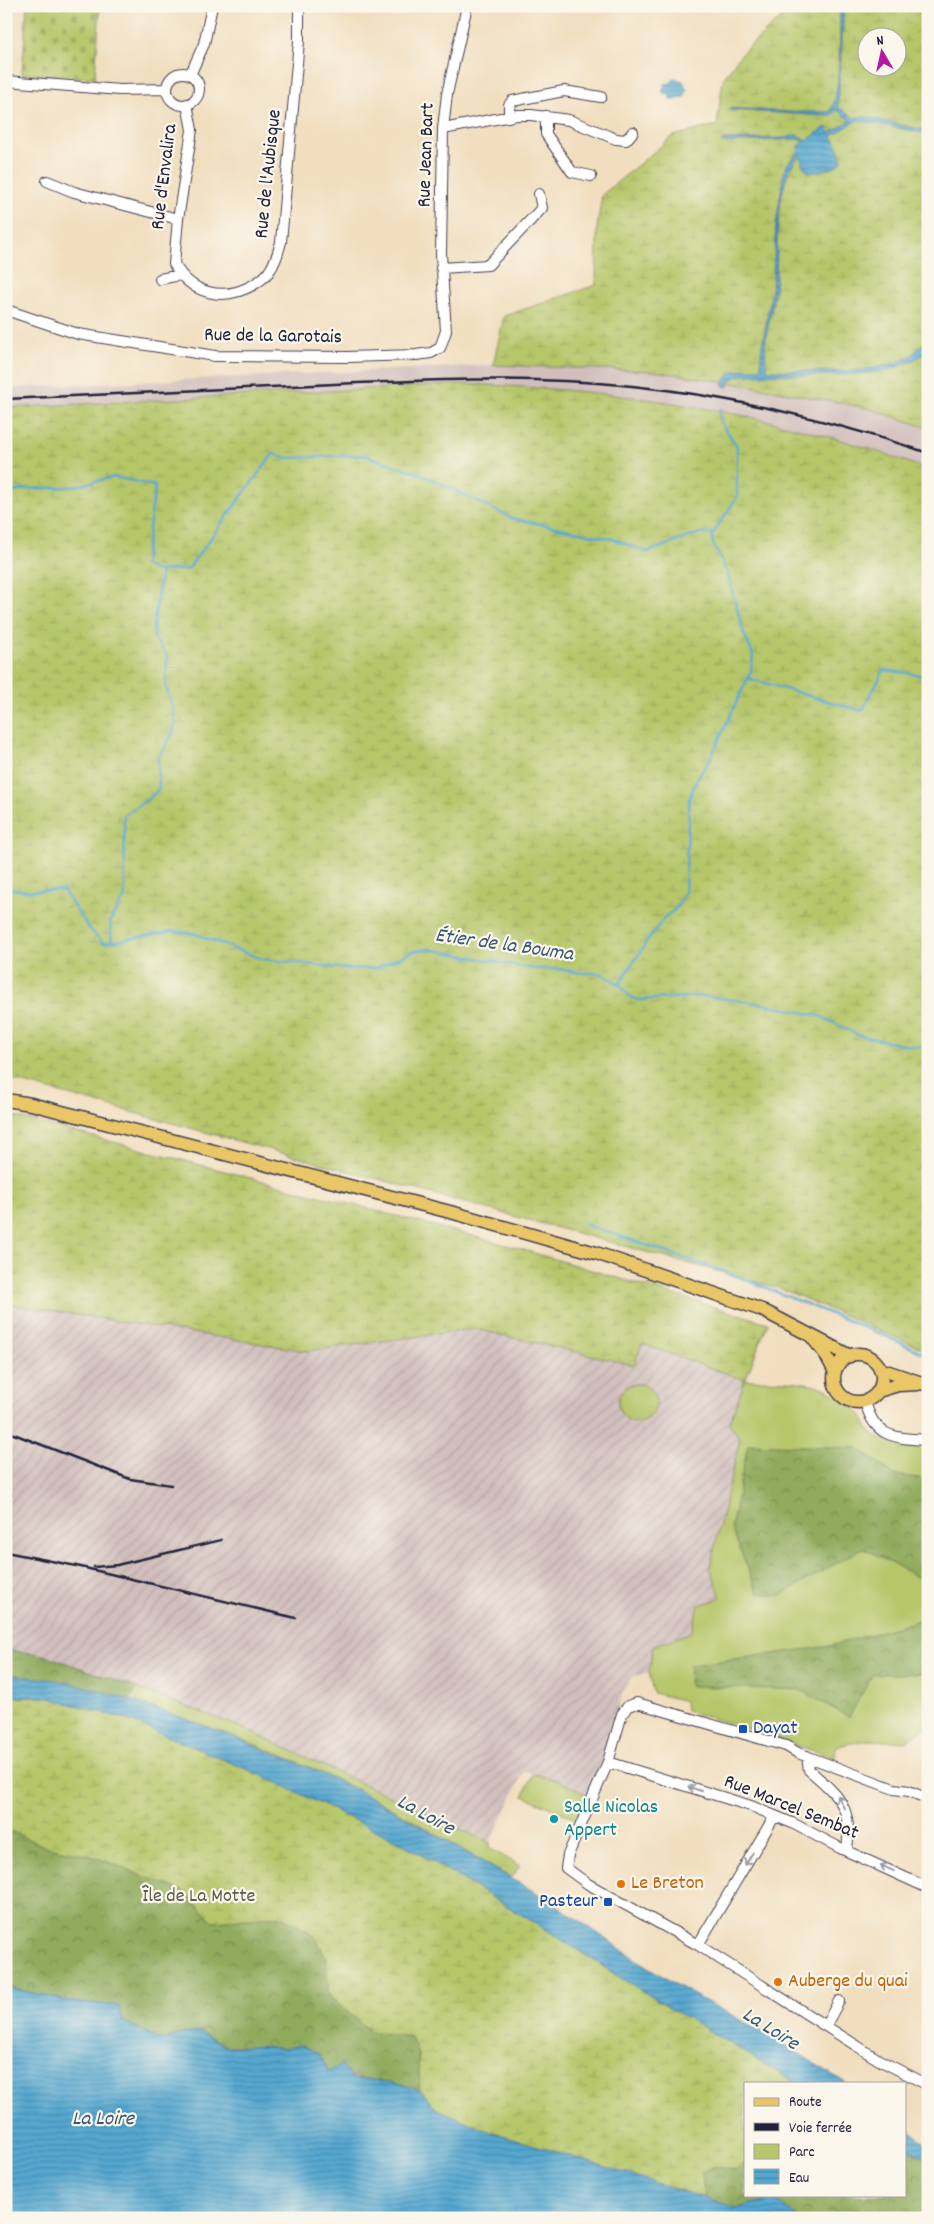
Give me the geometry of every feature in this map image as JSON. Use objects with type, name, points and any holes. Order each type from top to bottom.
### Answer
[{"type":"main road","points":[[6,1094],[31,1104]]},
{"type":"main road","points":[[6,1100],[31,1104],[454,1213],[588,1250],[762,1310],[850,1356]]},
{"type":"main road","points":[[812,1337],[826,1355],[835,1372],[836,1385],[842,1395],[852,1401],[865,1400],[878,1391],[898,1385],[924,1385]]},
{"type":"main road","points":[[835,1372],[841,1361],[850,1356],[866,1355],[874,1360],[880,1369],[882,1379],[878,1391]]},
{"type":"main road","points":[[880,1369],[924,1385]]},
{"type":"street","points":[[190,75],[204,44],[212,6]]},
{"type":"street","name":"Rue de l'Aubisque","points":[[180,275],[203,292],[217,295],[244,290],[257,283],[267,275],[276,260],[282,242],[299,41],[299,6]]},
{"type":"street","name":"Rue Jean Bart","points":[[444,307],[441,268],[443,129],[447,94],[467,6]]},
{"type":"street","points":[[181,73],[190,75],[198,83],[199,88],[196,98],[187,104],[173,102],[167,89],[172,77],[181,73]]},
{"type":"street","points":[[6,81],[120,90],[167,89]]},
{"type":"street","points":[[509,117],[509,105],[512,101],[549,92],[564,91],[602,97]]},
{"type":"street","name":"Rue d'Envalira","points":[[180,275],[174,264],[174,254],[192,130],[187,104]]},
{"type":"street","points":[[443,129],[531,115],[546,116],[583,125],[616,139],[626,140],[633,132]]},
{"type":"street","points":[[546,116],[546,134],[572,172],[591,176]]},
{"type":"street","points":[[47,181],[74,192],[178,219]]},
{"type":"street","points":[[441,268],[488,266],[542,208],[539,194]]},
{"type":"street","points":[[160,279],[180,275]]},
{"type":"street","name":"Rue de la Garotais","points":[[6,310],[78,334],[215,356],[240,358],[347,357],[431,353],[440,348],[444,340],[446,330],[444,307]]},
{"type":"street","points":[[865,1400],[872,1419],[880,1430],[893,1437],[928,1440]]},
{"type":"street","points":[[927,2081],[878,2060],[698,1945],[588,1884],[566,1868],[568,1855],[608,1762],[625,1709],[632,1704],[642,1703],[786,1746],[807,1756],[894,1789],[909,1791],[928,1799]]},
{"type":"street","points":[[807,1756],[809,1770],[837,1794],[842,1802],[849,1834],[847,1850]]},
{"type":"street","name":"Rue Marcel Sembat","points":[[608,1762],[751,1806],[792,1823],[928,1888]]},
{"type":"street","points":[[698,1945],[774,1817]]},
{"type":"street","points":[[826,2025],[839,2001]]},
{"type":"shaded area","points":[[493,365],[653,371],[745,385],[867,408],[928,428],[928,470],[858,445],[707,408],[461,384],[6,408],[6,388]]},
{"type":"shaded area","points":[[8,1304],[307,1351],[475,1329],[634,1365],[642,1344],[745,1380],[739,1400],[740,1439],[710,1566],[720,1595],[719,1599],[699,1606],[691,1632],[653,1646],[649,1672],[632,1677],[623,1690],[605,1759],[587,1795],[558,1780],[524,1772],[490,1843],[240,1727],[44,1655],[6,1650]]},
{"type":"green space","points":[[27,6],[100,6],[95,78],[22,74]]},
{"type":"green space","points":[[794,6],[928,6],[928,428],[867,408],[745,385],[653,371],[493,365],[504,316],[596,285],[597,228],[602,195],[673,136],[717,125],[723,79],[742,53]]},
{"type":"green space","points":[[461,384],[579,391],[698,407],[815,433],[872,450],[928,470],[928,1351],[782,1289],[6,1078],[6,408]]},
{"type":"green space","points":[[6,1114],[511,1246],[768,1323],[745,1380],[642,1344],[634,1365],[475,1329],[307,1351],[8,1304]]},
{"type":"green space","points":[[745,1380],[795,1382],[822,1387],[847,1402],[856,1410],[869,1430],[875,1435],[889,1441],[928,1444],[928,1729],[924,1729],[905,1742],[869,1740],[836,1746],[835,1758],[736,1725],[686,1711],[685,1701],[653,1693],[649,1672],[653,1646],[691,1632],[699,1605],[719,1599],[720,1595],[710,1567],[740,1439],[729,1423]]},
{"type":"green space","points":[[637,1384],[650,1390],[656,1403],[650,1416],[637,1422],[624,1416],[618,1403],[624,1390]]},
{"type":"green space","points":[[748,1444],[858,1448],[895,1475],[919,1478],[928,1484],[928,1604],[925,1581],[863,1548],[779,1596],[758,1593],[731,1528]]},
{"type":"green space","points":[[928,1618],[928,1674],[873,1674],[849,1717],[800,1690],[689,1686],[690,1665],[830,1646]]},
{"type":"green space","points":[[6,1650],[44,1655],[137,1688],[129,1700],[68,1684],[6,1674]]},
{"type":"green space","points":[[137,1688],[240,1727],[490,1843],[489,1848],[520,1866],[511,1878],[398,1812],[331,1777],[246,1741],[129,1700]]},
{"type":"green space","name":"Île de La Motte","points":[[6,1697],[46,1697],[126,1719],[263,1776],[398,1841],[794,2082],[744,2082],[744,2162],[736,2171],[715,2166],[702,2172],[704,2199],[483,2129],[435,2108],[420,2089],[418,2054],[411,2037],[370,2031],[329,1996],[326,1957],[314,1935],[281,1916],[213,1922],[185,1892],[92,1856],[44,1846],[6,1829]]},
{"type":"green space","points":[[533,1774],[558,1780],[587,1795],[577,1819],[523,1796]]},
{"type":"green space","points":[[6,1829],[44,1846],[92,1856],[185,1892],[213,1922],[281,1916],[314,1935],[326,1957],[329,1996],[370,2031],[411,2037],[418,2054],[420,2089],[329,2072],[319,2054],[301,2045],[285,2049],[225,2046],[201,2032],[181,2034],[161,2040],[123,2021],[119,2006],[63,2000],[6,1987]]},
{"type":"green space","points":[[906,2148],[928,2160],[928,2218],[800,2218],[772,2199],[737,2208],[704,2199],[702,2172],[715,2166],[736,2171],[744,2162],[744,2196],[906,2196]]},
{"type":"water","points":[[840,6],[844,6],[838,107],[854,118],[862,116],[928,131],[928,134],[858,120],[832,136],[839,148],[842,161],[833,168],[809,173],[803,166],[800,155],[791,167],[781,199],[774,299],[765,348],[767,368],[768,370],[837,371],[872,368],[889,365],[909,357],[928,341],[925,351],[928,357],[923,355],[903,365],[881,371],[858,374],[738,376],[730,381],[728,387],[723,386],[725,380],[733,372],[743,369],[761,369],[761,351],[772,290],[776,223],[784,172],[789,162],[799,151],[798,147],[804,142],[799,139],[721,143],[722,140],[783,138],[797,135],[807,140],[826,127],[830,133],[851,120],[837,110],[831,116],[824,116],[729,110],[729,108],[790,112],[830,112],[834,104],[838,77]]},
{"type":"water","points":[[674,78],[683,81],[687,90],[684,97],[671,101],[669,95],[662,92],[665,84],[671,83]]},
{"type":"water","points":[[6,1674],[54,1680],[92,1688],[206,1726],[303,1765],[358,1790],[549,1900],[685,1990],[772,2037],[844,2082],[794,2082],[398,1841],[263,1776],[126,1719],[46,1697],[6,1697]]},
{"type":"water","name":"La Loire","points":[[6,1987],[63,2000],[119,2006],[123,2021],[161,2040],[181,2034],[201,2032],[225,2046],[285,2049],[301,2045],[319,2054],[329,2072],[341,2064],[352,2078],[390,2082],[420,2089],[435,2108],[483,2129],[737,2208],[772,2199],[800,2218],[6,2218]]},
{"type":"water","points":[[906,2129],[928,2144],[928,2160],[906,2148]]},
{"type":"waterway","points":[[6,494],[26,489],[71,487],[114,477],[155,486],[144,565],[156,571],[188,569],[273,454],[289,458],[364,455],[421,474],[511,518],[613,539],[647,552],[700,533],[712,535],[737,497],[737,446],[720,422],[721,409]]},
{"type":"waterway","points":[[619,985],[649,938],[665,917],[675,909],[685,894],[689,799],[751,671],[753,654],[744,634],[727,572],[713,544],[712,536]]},
{"type":"waterway","points":[[112,941],[110,921],[125,897],[124,815],[159,789],[158,758],[173,733],[175,716],[166,687],[167,655],[154,638],[153,629],[161,571]]},
{"type":"waterway","points":[[747,678],[862,711],[884,670],[928,676]]},
{"type":"waterway","name":"Étier de la Bouma","points":[[6,888],[28,891],[63,890],[87,926],[103,943],[173,931],[195,934],[262,959],[349,969],[376,968],[414,951],[429,949],[534,969],[601,973],[620,985],[629,996],[638,1000],[703,996],[759,1003],[820,1016],[858,1035],[898,1044],[928,1048]]},
{"type":"waterway","points":[[584,1224],[734,1275],[874,1331],[928,1355]]},
{"type":"railway","points":[[6,399],[433,380],[552,380],[670,390],[745,403],[819,420],[928,453]]},
{"type":"railway","points":[[6,1431],[130,1479],[171,1485]]},
{"type":"railway","points":[[6,1486],[11,1495]]},
{"type":"railway","points":[[94,1567],[117,1565],[221,1540]]},
{"type":"railway","points":[[6,1552],[81,1567],[296,1618]]},
{"type":"place","name":"Dayat","points":[[743,1729]]},
{"type":"place","name":"Salle Nicolas Appert","points":[[554,1819]]},
{"type":"place","name":"Le Breton","points":[[621,1884]]},
{"type":"place","name":"Pasteur","points":[[608,1902]]},
{"type":"place","name":"Auberge du quai","points":[[778,1982]]}]
